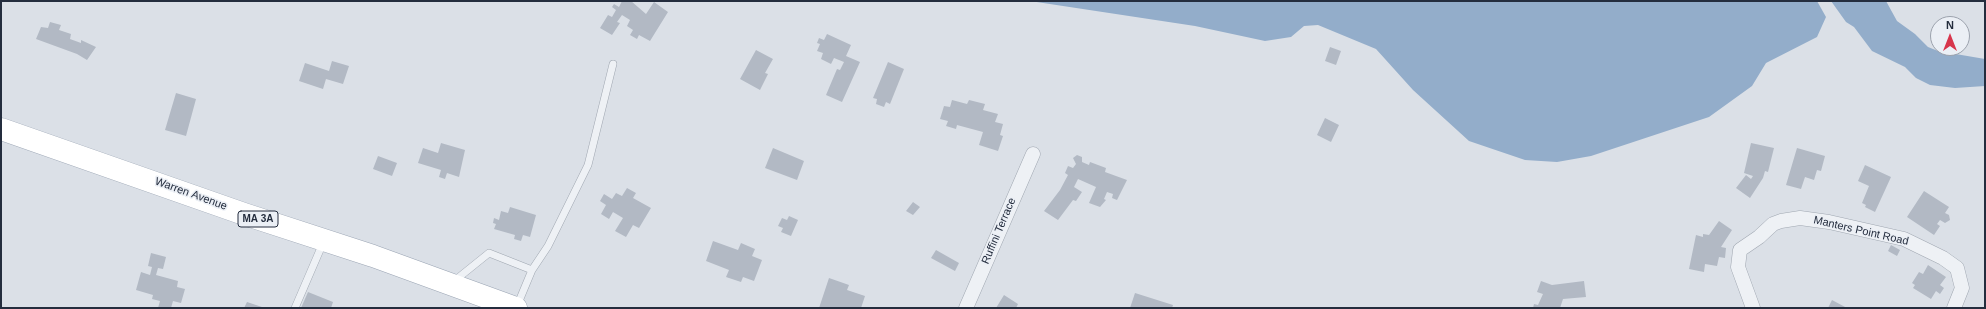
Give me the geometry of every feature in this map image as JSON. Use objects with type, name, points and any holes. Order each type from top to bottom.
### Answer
[{"type":"main road","name":"Warren Avenue","points":[[1,129],[516,308]]},
{"type":"street","name":"Ruffini Terrace","points":[[966,308],[1033,154]]},
{"type":"street","name":"Manters Point Road","points":[[1754,308],[1738,267],[1740,250],[1759,237],[1772,224],[1800,218],[1829,222],[1904,240],[1951,262],[1960,274],[1962,288],[1954,308]]},
{"type":"lane","points":[[516,308],[532,270],[548,246],[588,165],[613,64]]},
{"type":"lane","points":[[296,308],[324,241]]},
{"type":"lane","points":[[450,284],[489,253],[532,270]]},
{"type":"water","points":[[1030,1],[1817,1],[1826,17],[1817,37],[1766,63],[1752,86],[1709,117],[1591,156],[1557,162],[1525,160],[1469,141],[1413,90],[1376,49],[1318,25],[1304,26],[1291,37],[1265,41],[1195,26]]},
{"type":"water","points":[[1831,1],[1886,1],[1897,21],[1915,34],[1930,48],[1930,56],[1967,56],[1985,59],[1985,86],[1955,88],[1930,85],[1916,78],[1905,67],[1872,51],[1854,27],[1846,22]]},
{"type":"building","points":[[622,1],[631,1],[646,14],[654,2],[668,12],[650,41],[639,35],[637,39],[630,35],[633,30],[627,26],[630,20],[622,15],[617,22],[620,23],[612,35],[600,28],[608,15],[612,17],[616,10],[612,7],[614,4],[619,7]]},
{"type":"building","points":[[50,22],[61,25],[59,30],[71,34],[70,39],[81,43],[81,40],[96,47],[87,60],[77,54],[36,39],[41,27],[48,28]]},
{"type":"building","points":[[827,34],[851,45],[846,56],[860,62],[842,102],[826,95],[837,69],[840,70],[844,62],[834,58],[831,64],[821,59],[823,53],[817,51],[820,44],[817,43],[819,38],[824,40]]},
{"type":"building","points":[[1330,47],[1341,51],[1336,65],[1325,61]]},
{"type":"building","points":[[756,50],[773,59],[765,73],[768,74],[760,90],[740,79]]},
{"type":"building","points":[[332,61],[349,66],[343,84],[326,79],[323,89],[299,81],[305,63],[329,71]]},
{"type":"building","points":[[888,62],[904,69],[890,104],[886,102],[884,107],[876,104],[877,99],[873,98]]},
{"type":"building","points":[[176,93],[196,99],[186,136],[165,130]]},
{"type":"building","points":[[952,100],[967,104],[969,100],[985,104],[983,110],[998,114],[995,122],[1003,124],[1000,135],[1003,136],[998,151],[979,145],[983,132],[957,125],[956,129],[946,126],[948,121],[940,119],[944,106],[950,107]]},
{"type":"building","points":[[1325,118],[1339,125],[1331,142],[1317,135]]},
{"type":"building","points":[[441,143],[465,150],[459,177],[447,173],[445,179],[439,177],[441,170],[418,163],[423,148],[438,153]]},
{"type":"building","points":[[1751,143],[1774,148],[1768,172],[1765,171],[1763,178],[1750,198],[1736,188],[1746,175],[1751,179],[1753,176],[1744,173]]},
{"type":"building","points":[[773,148],[804,161],[797,180],[765,168]]},
{"type":"building","points":[[1797,148],[1825,156],[1821,171],[1817,170],[1814,180],[1805,177],[1801,189],[1786,185]]},
{"type":"building","points":[[1077,155],[1082,157],[1082,162],[1089,165],[1090,162],[1106,168],[1105,172],[1127,180],[1117,200],[1112,198],[1113,194],[1107,192],[1104,199],[1106,200],[1100,207],[1089,203],[1096,187],[1078,179],[1074,187],[1082,192],[1076,201],[1073,200],[1058,220],[1044,211],[1060,190],[1068,175],[1065,173],[1068,166],[1073,168],[1076,164],[1073,158]]},
{"type":"building","points":[[378,156],[397,163],[392,176],[373,169]]},
{"type":"building","points":[[1865,165],[1891,177],[1875,212],[1865,207],[1866,205],[1862,203],[1869,186],[1858,181]]},
{"type":"building","points":[[627,188],[636,193],[633,198],[651,208],[639,228],[633,225],[626,237],[615,231],[623,218],[613,212],[609,219],[601,214],[606,205],[600,201],[604,194],[612,199],[616,193],[622,196]]},
{"type":"building","points":[[1924,191],[1949,207],[1945,213],[1949,215],[1950,220],[1945,223],[1940,220],[1937,224],[1940,226],[1934,235],[1907,217]]},
{"type":"building","points":[[913,202],[920,207],[913,215],[906,211]]},
{"type":"building","points":[[510,207],[536,215],[530,237],[523,235],[521,241],[514,239],[515,235],[494,229],[496,224],[493,223],[494,218],[499,220],[501,211],[508,213]]},
{"type":"building","points":[[789,216],[798,220],[791,236],[781,232],[783,228],[778,226],[782,218],[787,220]]},
{"type":"building","points":[[1719,221],[1732,230],[1721,247],[1726,248],[1725,258],[1719,257],[1717,266],[1705,264],[1704,272],[1689,269],[1696,235],[1703,237],[1703,234],[1709,235]]},
{"type":"building","points":[[713,241],[738,250],[741,243],[755,249],[752,256],[762,260],[754,281],[743,277],[741,282],[726,277],[729,270],[706,261]]},
{"type":"building","points":[[1891,245],[1900,250],[1897,256],[1888,251]]},
{"type":"building","points":[[936,250],[959,263],[955,271],[931,258]]},
{"type":"building","points":[[151,253],[166,257],[163,269],[158,268],[156,275],[178,281],[177,287],[185,289],[181,303],[173,301],[171,308],[158,308],[160,301],[152,299],[153,295],[136,290],[141,272],[150,275],[152,267],[148,266]]},
{"type":"building","points":[[1928,265],[1946,277],[1940,285],[1944,288],[1940,294],[1936,291],[1931,299],[1913,288],[1915,285],[1912,283],[1919,272],[1923,274]]},
{"type":"building","points":[[829,278],[849,285],[847,290],[865,296],[861,308],[819,308]]},
{"type":"building","points":[[1541,281],[1552,285],[1584,281],[1586,297],[1563,299],[1560,308],[1533,308],[1534,304],[1538,305],[1543,294],[1537,292]]},
{"type":"building","points":[[308,292],[333,302],[331,308],[301,308]]},
{"type":"building","points":[[1135,293],[1173,305],[1172,308],[1130,308]]},
{"type":"building","points":[[1004,295],[1018,304],[1016,308],[996,308]]},
{"type":"building","points":[[1832,300],[1847,308],[1828,308]]},
{"type":"building","points":[[247,302],[265,308],[244,308]]}]
